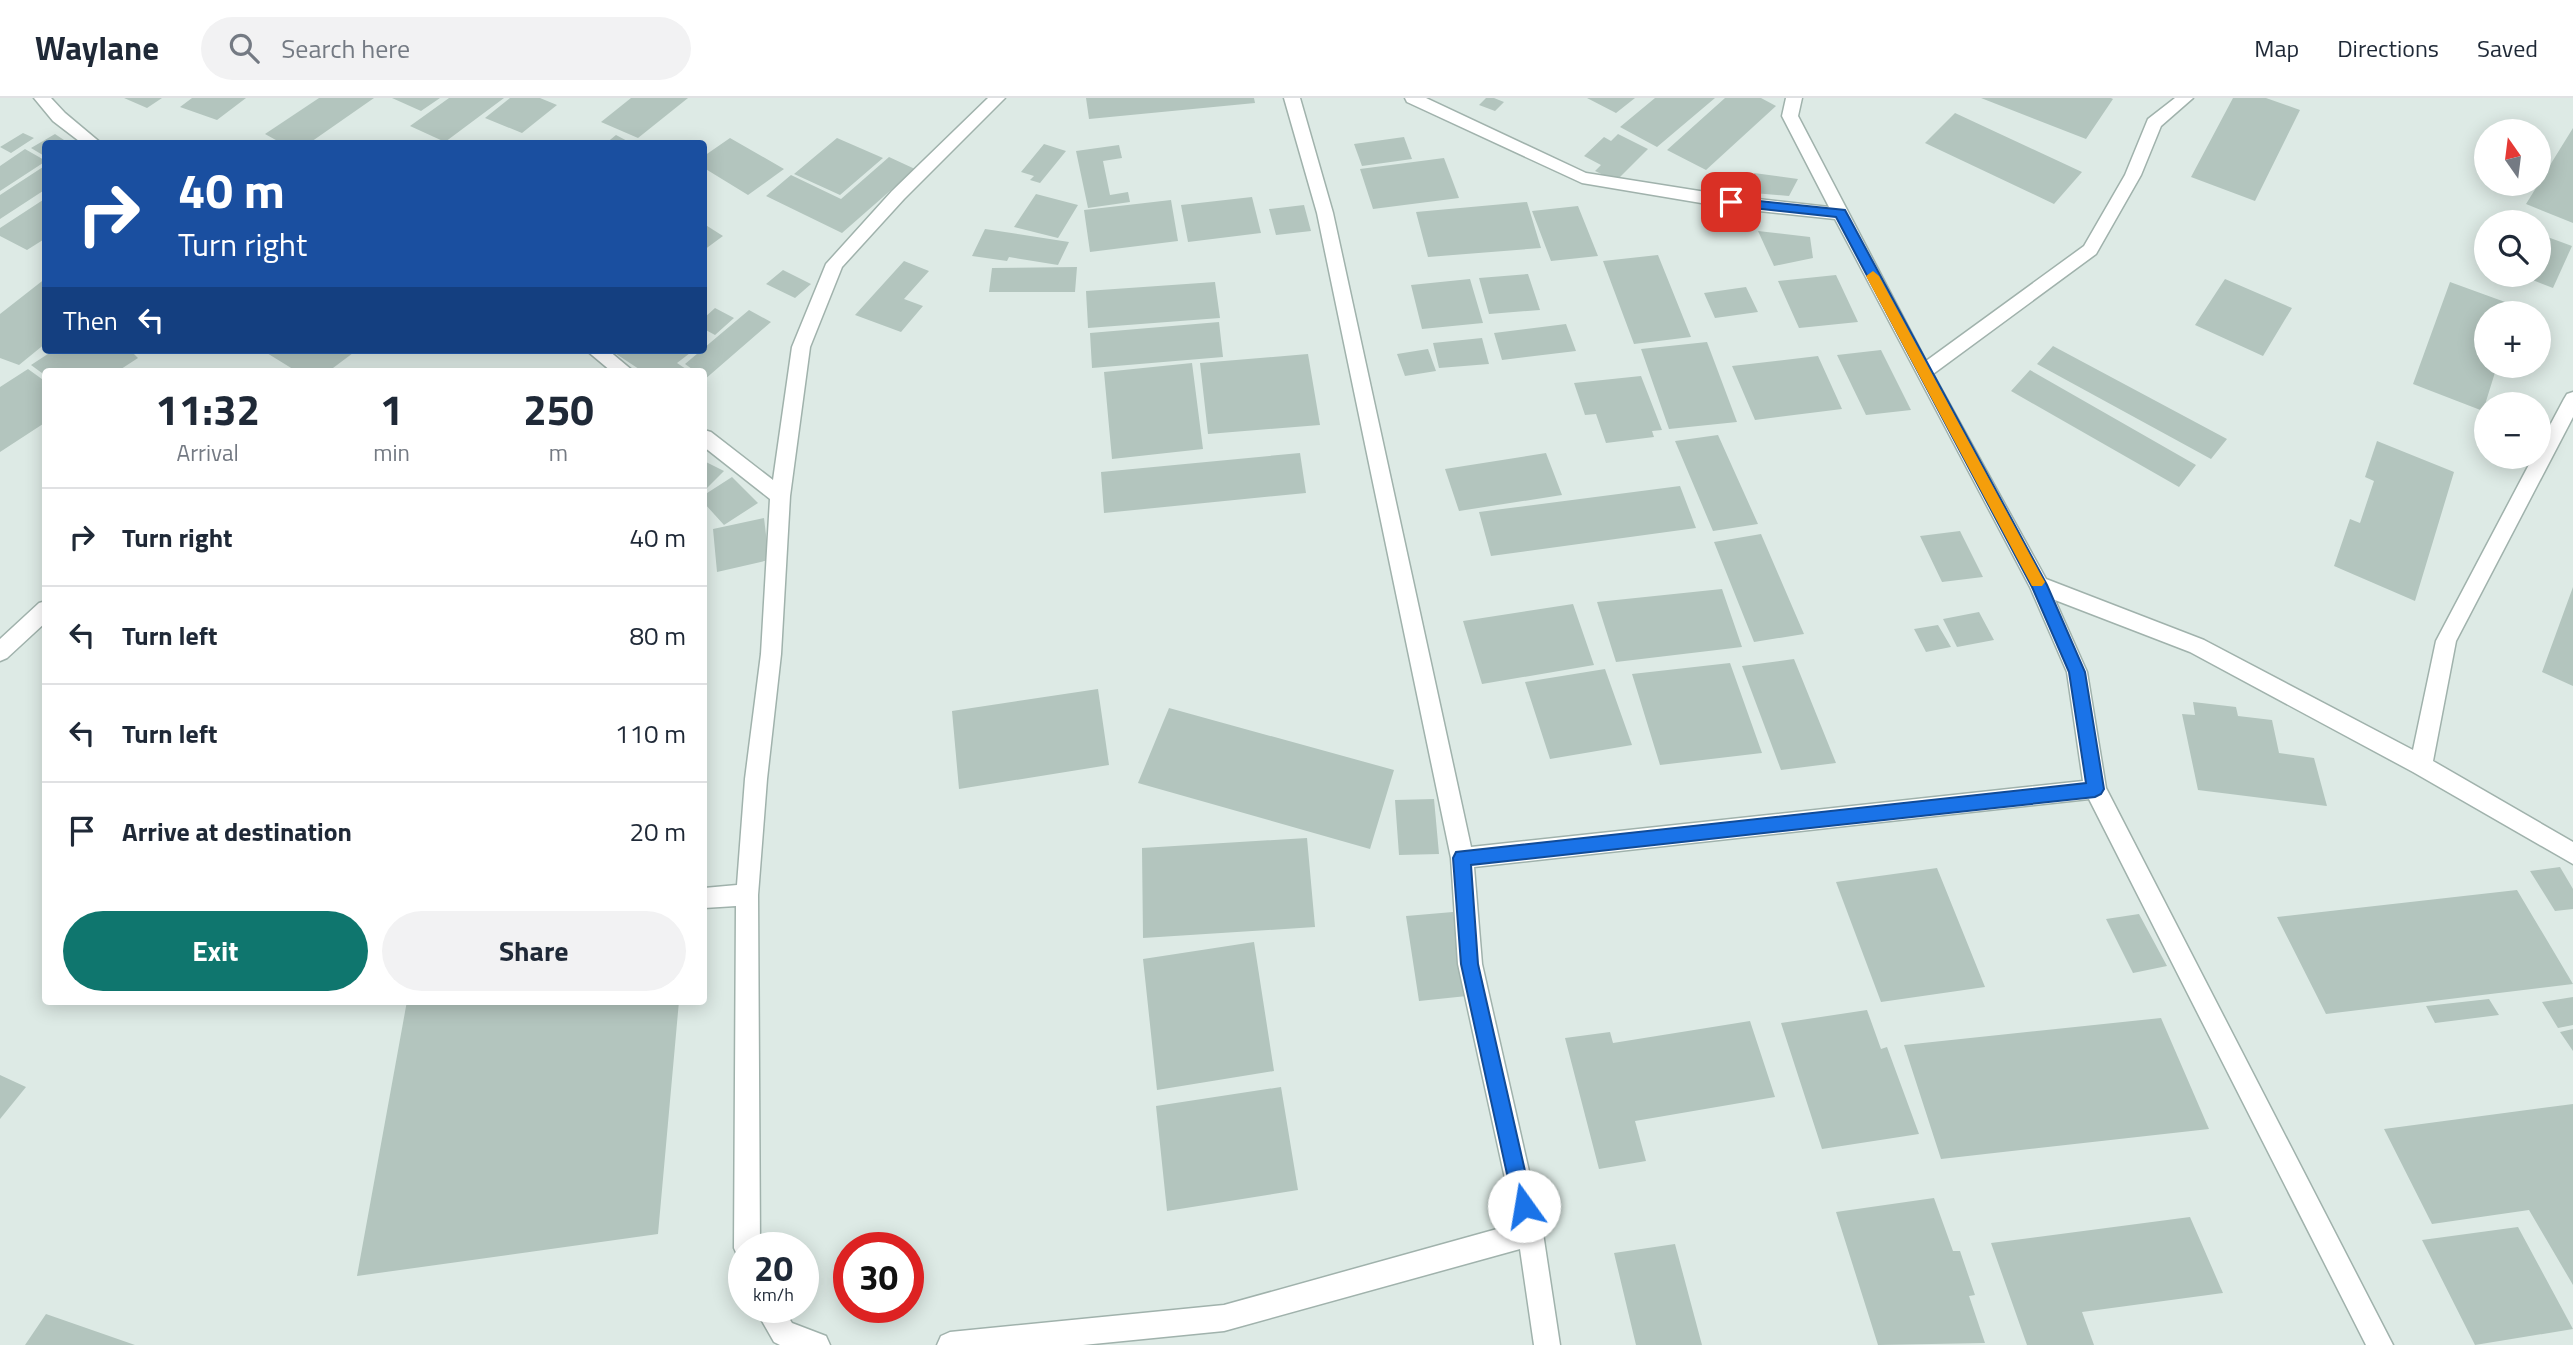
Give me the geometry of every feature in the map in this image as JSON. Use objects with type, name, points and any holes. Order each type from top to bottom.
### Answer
[{"type":"street","points":[[42,98],[59,117],[89,140]]},
{"type":"street","points":[[747,1232],[747,895],[755,779],[771,654],[780,496],[801,347],[835,264],[898,195],[997,98]]},
{"type":"street","points":[[1292,98],[1325,213],[1462,858],[1469,964],[1530,1233],[1547,1345]]},
{"type":"street","points":[[1413,98],[1582,178],[1731,202],[1840,214]]},
{"type":"street","points":[[1794,98],[1790,116],[1923,372],[2039,585],[2077,672],[2095,789],[2380,1345]]},
{"type":"street","points":[[1923,372],[2090,250],[2133,175],[2154,123],[2185,98]]},
{"type":"street","points":[[601,354],[620,368]]},
{"type":"street","points":[[2421,765],[2446,641],[2573,400]]},
{"type":"street","points":[[707,438],[780,496]]},
{"type":"street","points":[[2039,585],[2197,646],[2421,765],[2573,853]]},
{"type":"street","points":[[0,652],[42,614]]},
{"type":"street","points":[[1462,858],[2095,789]]},
{"type":"street","points":[[707,898],[747,895]]},
{"type":"street","points":[[950,1345],[1224,1318],[1530,1233]]},
{"type":"street","points":[[777,1323],[783,1333],[817,1345]]},
{"type":"building","points":[[124,98],[162,98],[147,108]]},
{"type":"building","points":[[192,98],[246,98],[217,120],[180,107]]},
{"type":"building","points":[[319,98],[374,98],[314,140],[276,140],[265,134]]},
{"type":"building","points":[[392,98],[440,98],[421,111]]},
{"type":"building","points":[[449,98],[504,98],[448,140],[441,140],[410,126]]},
{"type":"building","points":[[510,98],[540,98],[557,105],[522,133],[485,118]]},
{"type":"building","points":[[631,98],[688,98],[638,138],[601,122]]},
{"type":"building","points":[[1086,98],[1254,98],[1255,103],[1089,119]]},
{"type":"building","points":[[1486,98],[1504,102],[1495,111],[1479,105]]},
{"type":"building","points":[[1587,98],[1635,98],[1616,113]]},
{"type":"building","points":[[1655,98],[1715,98],[1657,147],[1620,127]]},
{"type":"building","points":[[1725,98],[1761,98],[1776,106],[1706,170],[1667,150]]},
{"type":"building","points":[[1981,98],[2111,98],[2113,99],[2086,139]]},
{"type":"building","points":[[2233,98],[2266,98],[2300,110],[2255,201],[2191,177]]},
{"type":"building","points":[[1955,113],[2082,172],[2054,204],[1925,143]]},
{"type":"building","points":[[2573,128],[2573,223],[2551,214],[2551,210],[2541,210],[2526,204],[2531,196],[2552,196],[2552,162]]},
{"type":"building","points":[[23,133],[34,138],[11,153],[0,147]]},
{"type":"building","points":[[55,134],[64,140],[45,140]]},
{"type":"building","points":[[1618,134],[1648,149],[1616,181],[1595,171],[1601,165],[1584,156],[1604,137],[1611,141]]},
{"type":"building","points":[[616,135],[625,140],[610,140]]},
{"type":"building","points":[[1404,137],[1412,159],[1362,166],[1354,144]]},
{"type":"building","points":[[730,138],[784,169],[748,195],[707,170],[707,154]]},
{"type":"building","points":[[837,138],[883,158],[840,195],[794,174]]},
{"type":"building","points":[[42,142],[42,155],[31,148]]},
{"type":"building","points":[[1044,144],[1066,151],[1040,183],[1030,180],[1034,176],[1021,172]]},
{"type":"building","points":[[1119,145],[1122,158],[1103,161],[1110,195],[1128,192],[1130,202],[1088,208],[1076,151]]},
{"type":"building","points":[[25,149],[42,159],[42,164],[0,191],[0,166]]},
{"type":"building","points":[[889,157],[915,169],[842,233],[766,196],[791,175],[841,199]]},
{"type":"building","points":[[1444,158],[1459,198],[1373,209],[1360,169]]},
{"type":"building","points":[[42,168],[42,192],[0,219],[0,195]]},
{"type":"building","points":[[1754,173],[1798,179],[1789,196],[1753,193]]},
{"type":"building","points":[[1036,194],[1078,205],[1058,238],[1014,227]]},
{"type":"building","points":[[1252,197],[1261,233],[1188,242],[1181,205]]},
{"type":"building","points":[[1171,200],[1178,241],[1090,252],[1084,210]]},
{"type":"building","points":[[42,201],[42,241],[27,250],[0,236],[0,228]]},
{"type":"building","points":[[1527,202],[1541,248],[1428,257],[1416,212]]},
{"type":"building","points":[[1304,205],[1311,231],[1276,235],[1269,209]]},
{"type":"building","points":[[1578,206],[1598,256],[1551,261],[1532,211]]},
{"type":"building","points":[[707,226],[723,236],[707,248]]},
{"type":"building","points":[[985,229],[1069,242],[1058,265],[1009,257],[1007,261],[972,256]]},
{"type":"building","points":[[1758,231],[1810,237],[1813,258],[1774,266]]},
{"type":"building","points":[[2551,238],[2572,246],[2553,288],[2550,287]]},
{"type":"building","points":[[1658,255],[1691,337],[1634,344],[1603,261]]},
{"type":"building","points":[[904,261],[929,271],[904,299],[923,306],[901,332],[855,315]]},
{"type":"building","points":[[1077,267],[1075,292],[989,292],[992,268]]},
{"type":"building","points":[[783,270],[811,284],[795,298],[766,284]]},
{"type":"building","points":[[1528,274],[1540,310],[1489,314],[1479,278]]},
{"type":"building","points":[[1836,275],[1858,322],[1799,328],[1778,281]]},
{"type":"building","points":[[1470,279],[1483,323],[1422,329],[1411,285]]},
{"type":"building","points":[[2225,279],[2292,308],[2263,356],[2195,325]]},
{"type":"building","points":[[42,281],[42,346],[19,365],[0,358],[0,314]]},
{"type":"building","points":[[1215,282],[1220,318],[1088,328],[1086,291]]},
{"type":"building","points":[[2450,282],[2502,301],[2474,301],[2474,378],[2493,378],[2489,392],[2474,392],[2474,408],[2413,384]]},
{"type":"building","points":[[1746,287],[1758,312],[1715,318],[1704,293]]},
{"type":"building","points":[[715,308],[734,318],[715,335],[707,331],[707,315]]},
{"type":"building","points":[[749,310],[771,322],[707,377],[707,368],[691,368],[685,364],[697,354],[707,354],[707,345]]},
{"type":"building","points":[[1219,322],[1223,357],[1092,368],[1090,333]]},
{"type":"building","points":[[1566,324],[1576,351],[1502,360],[1494,333]]},
{"type":"building","points":[[1482,338],[1489,364],[1439,368],[1433,343]]},
{"type":"building","points":[[1707,342],[1737,422],[1669,429],[1641,349]]},
{"type":"building","points":[[2053,346],[2227,439],[2211,459],[2037,364]]},
{"type":"building","points":[[1428,349],[1436,371],[1405,376],[1397,354]]},
{"type":"building","points":[[1881,350],[1911,410],[1866,415],[1837,355]]},
{"type":"building","points":[[48,354],[134,354],[138,358],[123,368],[42,368],[42,373],[31,365]]},
{"type":"building","points":[[268,354],[352,354],[333,368],[291,368]]},
{"type":"building","points":[[616,354],[689,354],[677,363],[684,368],[637,368]]},
{"type":"building","points":[[1308,354],[1320,425],[1208,434],[1200,363]]},
{"type":"building","points":[[1818,356],[1842,409],[1755,420],[1732,366]]},
{"type":"building","points":[[1192,363],[1203,449],[1112,459],[1104,372]]},
{"type":"building","points":[[28,369],[42,379],[42,425],[0,452],[0,387]]},
{"type":"building","points":[[2030,370],[2196,465],[2179,487],[2011,391]]},
{"type":"building","points":[[1641,376],[1662,430],[1652,431],[1654,437],[1606,443],[1596,414],[1585,415],[1574,383]]},
{"type":"building","points":[[1718,435],[1758,524],[1713,531],[1675,441]]},
{"type":"building","points":[[2377,441],[2454,472],[2415,601],[2334,566],[2350,519],[2360,523],[2374,481],[2365,477]]},
{"type":"building","points":[[1300,453],[1306,493],[1104,513],[1101,472]]},
{"type":"building","points":[[1546,453],[1562,495],[1459,511],[1445,469]]},
{"type":"building","points":[[707,462],[724,471],[707,488]]},
{"type":"building","points":[[732,477],[758,503],[724,525],[707,506],[707,493]]},
{"type":"building","points":[[1680,486],[1696,528],[1491,556],[1479,512]]},
{"type":"building","points":[[764,518],[769,560],[717,572],[713,529]]},
{"type":"building","points":[[1960,531],[1983,577],[1942,582],[1920,536]]},
{"type":"building","points":[[1761,534],[1804,634],[1754,642],[1714,542]]},
{"type":"building","points":[[2573,587],[2573,686],[2542,672]]},
{"type":"building","points":[[1722,589],[1742,647],[1616,662],[1597,602]]},
{"type":"building","points":[[1573,604],[1594,665],[1482,684],[1463,621]]},
{"type":"building","points":[[1979,612],[1994,640],[1957,647],[1943,619]]},
{"type":"building","points":[[1938,625],[1951,647],[1926,652],[1914,629]]},
{"type":"building","points":[[1794,659],[1836,763],[1781,770],[1742,666]]},
{"type":"building","points":[[1730,663],[1762,753],[1660,765],[1632,674]]},
{"type":"building","points":[[1605,669],[1632,745],[1550,759],[1525,682]]},
{"type":"building","points":[[1098,689],[1109,765],[959,789],[952,711]]},
{"type":"building","points":[[2193,702],[2236,707],[2238,716],[2272,720],[2279,753],[2314,758],[2327,806],[2198,790],[2182,714],[2195,715]]},
{"type":"building","points":[[1169,708],[1394,770],[1370,849],[1138,783]]},
{"type":"building","points":[[1434,799],[1439,854],[1399,855],[1395,800]]},
{"type":"building","points":[[1307,838],[1315,927],[1143,938],[1142,848]]},
{"type":"building","points":[[2560,867],[2573,889],[2573,909],[2555,911],[2530,871]]},
{"type":"building","points":[[1937,868],[1985,987],[1881,1002],[1836,882]]},
{"type":"building","points":[[2517,890],[2573,984],[2326,1014],[2277,917]]},
{"type":"building","points":[[1453,912],[1467,996],[1419,1001],[1406,916]]},
{"type":"building","points":[[2139,914],[2167,966],[2133,973],[2106,919]]},
{"type":"building","points":[[1254,942],[1274,1071],[1157,1090],[1143,959]]},
{"type":"building","points":[[2573,997],[2573,1025],[2558,1028],[2542,1002]]},
{"type":"building","points":[[2489,999],[2499,1015],[2435,1023],[2426,1006]]},
{"type":"building","points":[[406,1005],[679,1005],[658,1234],[357,1276]]},
{"type":"building","points":[[1867,1010],[1881,1049],[1887,1047],[1919,1134],[1822,1149],[1781,1023]]},
{"type":"building","points":[[2161,1018],[2209,1129],[1941,1159],[1904,1045]]},
{"type":"building","points":[[1750,1021],[1775,1097],[1635,1121],[1646,1161],[1599,1169],[1565,1038],[1610,1032],[1613,1043]]},
{"type":"building","points":[[2573,1029],[2573,1051],[2560,1032]]},
{"type":"building","points":[[0,1075],[26,1087],[0,1119]]},
{"type":"building","points":[[1281,1087],[1298,1190],[1167,1211],[1156,1106]]},
{"type":"building","points":[[2573,1104],[2573,1285],[2529,1210],[2432,1224],[2384,1129]]},
{"type":"building","points":[[1934,1198],[1953,1251],[1960,1251],[1975,1295],[1969,1296],[1985,1343],[1878,1345],[1836,1212]]},
{"type":"building","points":[[2190,1217],[2223,1293],[2082,1312],[2094,1345],[2027,1345],[1991,1243]]},
{"type":"building","points":[[2518,1227],[2573,1329],[2475,1345],[2422,1240]]},
{"type":"building","points":[[1675,1244],[1702,1345],[1636,1345],[1614,1253]]},
{"type":"building","points":[[46,1314],[135,1345],[25,1345]]},
{"type":"slow traffic","points":[[1873,276],[2037,582]]},
{"type":"route","points":[[1524,1206],[1469,964],[1462,858],[2095,789],[2077,672],[2039,585],[1840,214],[1731,202]]}]
